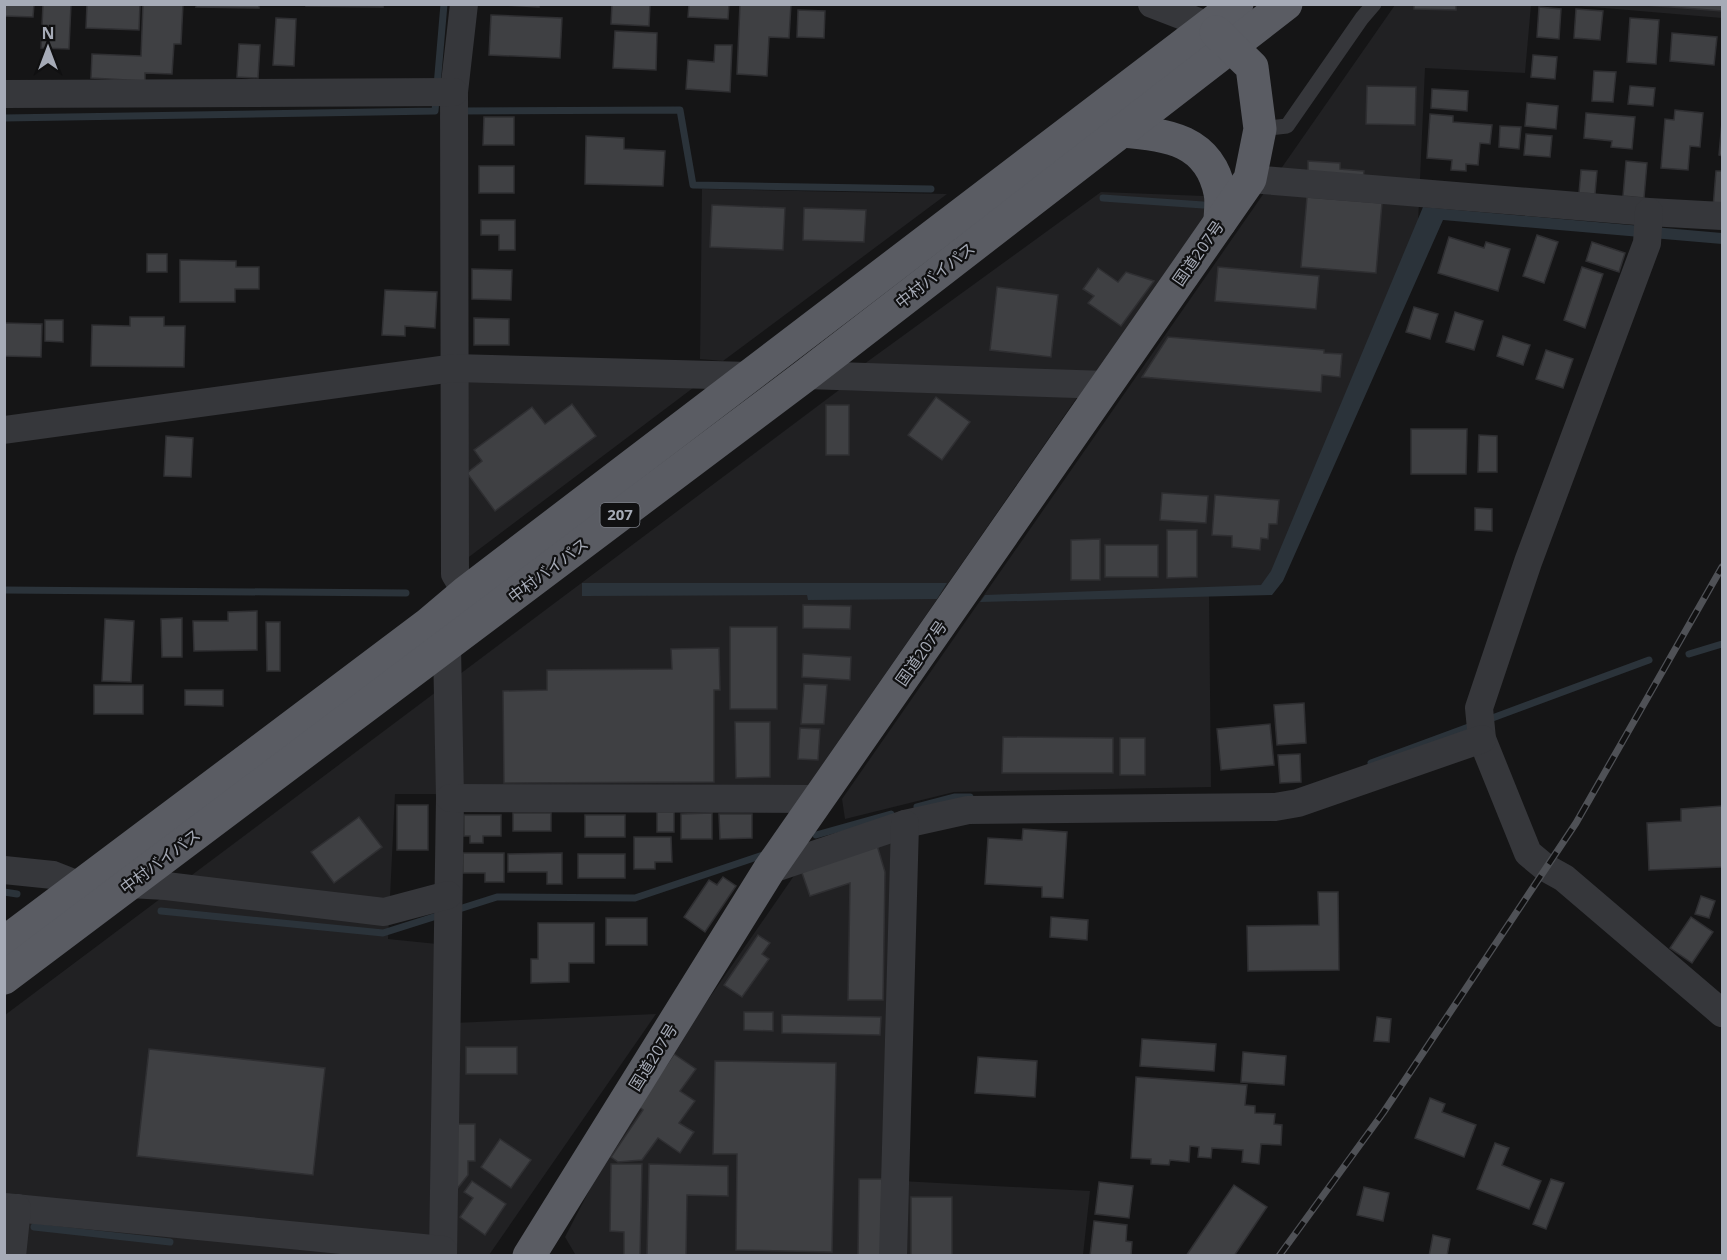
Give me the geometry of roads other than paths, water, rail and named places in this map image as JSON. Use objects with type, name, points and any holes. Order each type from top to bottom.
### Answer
[{"type":"highway","name":"207","points":[[1220,36],[1238,4]]},
{"type":"highway","name":"207","points":[[1220,36],[1286,4]]},
{"type":"highway","name":"国道207号","points":[[529,1256],[769,870],[1250,179],[1260,129],[1252,67],[1220,36]]},
{"type":"highway","name":"中村バイパス","points":[[477,604],[806,375],[1121,131],[1220,36]]},
{"type":"highway","name":"中村バイパス","points":[[4,978],[129,884],[477,604],[750,376],[1220,36]]},
{"type":"highway","points":[[1121,131],[1163,135],[1183,141],[1200,153],[1212,171],[1220,194],[1220,222]]},
{"type":"highway","name":"中村バイパス","points":[[4,943],[81,886],[437,636]]},
{"type":"street","points":[[464,4],[454,105],[455,574],[477,604]]},
{"type":"street","points":[[1152,4],[1220,36]]},
{"type":"street","points":[[4,94],[424,91],[454,105]]},
{"type":"street","points":[[1250,179],[1649,225],[1722,216]]},
{"type":"street","points":[[1649,225],[1528,562],[1479,708],[1481,728],[1528,853],[1546,868],[1564,878],[1722,1013]]},
{"type":"street","points":[[4,430],[454,368],[750,376]]},
{"type":"street","points":[[806,375],[1107,385]]},
{"type":"street","points":[[12,1256],[11,1207],[443,1253],[450,798],[437,636]]},
{"type":"street","points":[[769,870],[905,825],[968,810],[1275,807],[1298,803],[1481,728]]},
{"type":"street","points":[[450,798],[819,799]]},
{"type":"street","points":[[892,1256],[905,825]]},
{"type":"street","points":[[4,870],[53,875],[81,886]]},
{"type":"street","points":[[129,884],[166,886],[384,912],[447,907]]},
{"type":"lane","points":[[1260,129],[1287,126],[1374,4]]},
{"type":"waterway","points":[[437,86],[444,4]]},
{"type":"waterway","points":[[4,118],[435,111],[436,100]]},
{"type":"waterway","points":[[461,111],[680,110],[693,185],[931,189]]},
{"type":"waterway","points":[[1103,198],[1203,205]]},
{"type":"waterway","points":[[4,590],[406,593]]},
{"type":"waterway","points":[[1689,654],[1722,644]]},
{"type":"waterway","points":[[1487,720],[1649,660]]},
{"type":"waterway","points":[[1371,763],[1474,725]]},
{"type":"waterway","points":[[917,807],[955,797],[970,797]]},
{"type":"waterway","points":[[816,835],[891,814]]},
{"type":"waterway","points":[[456,910],[497,897],[635,898],[766,854]]},
{"type":"waterway","points":[[4,892],[17,894]]},
{"type":"waterway","points":[[161,911],[383,933],[443,914]]},
{"type":"waterway","points":[[34,1227],[170,1242]]},
{"type":"railway","points":[[1279,1256],[1383,1113],[1576,823],[1722,567]]}]
